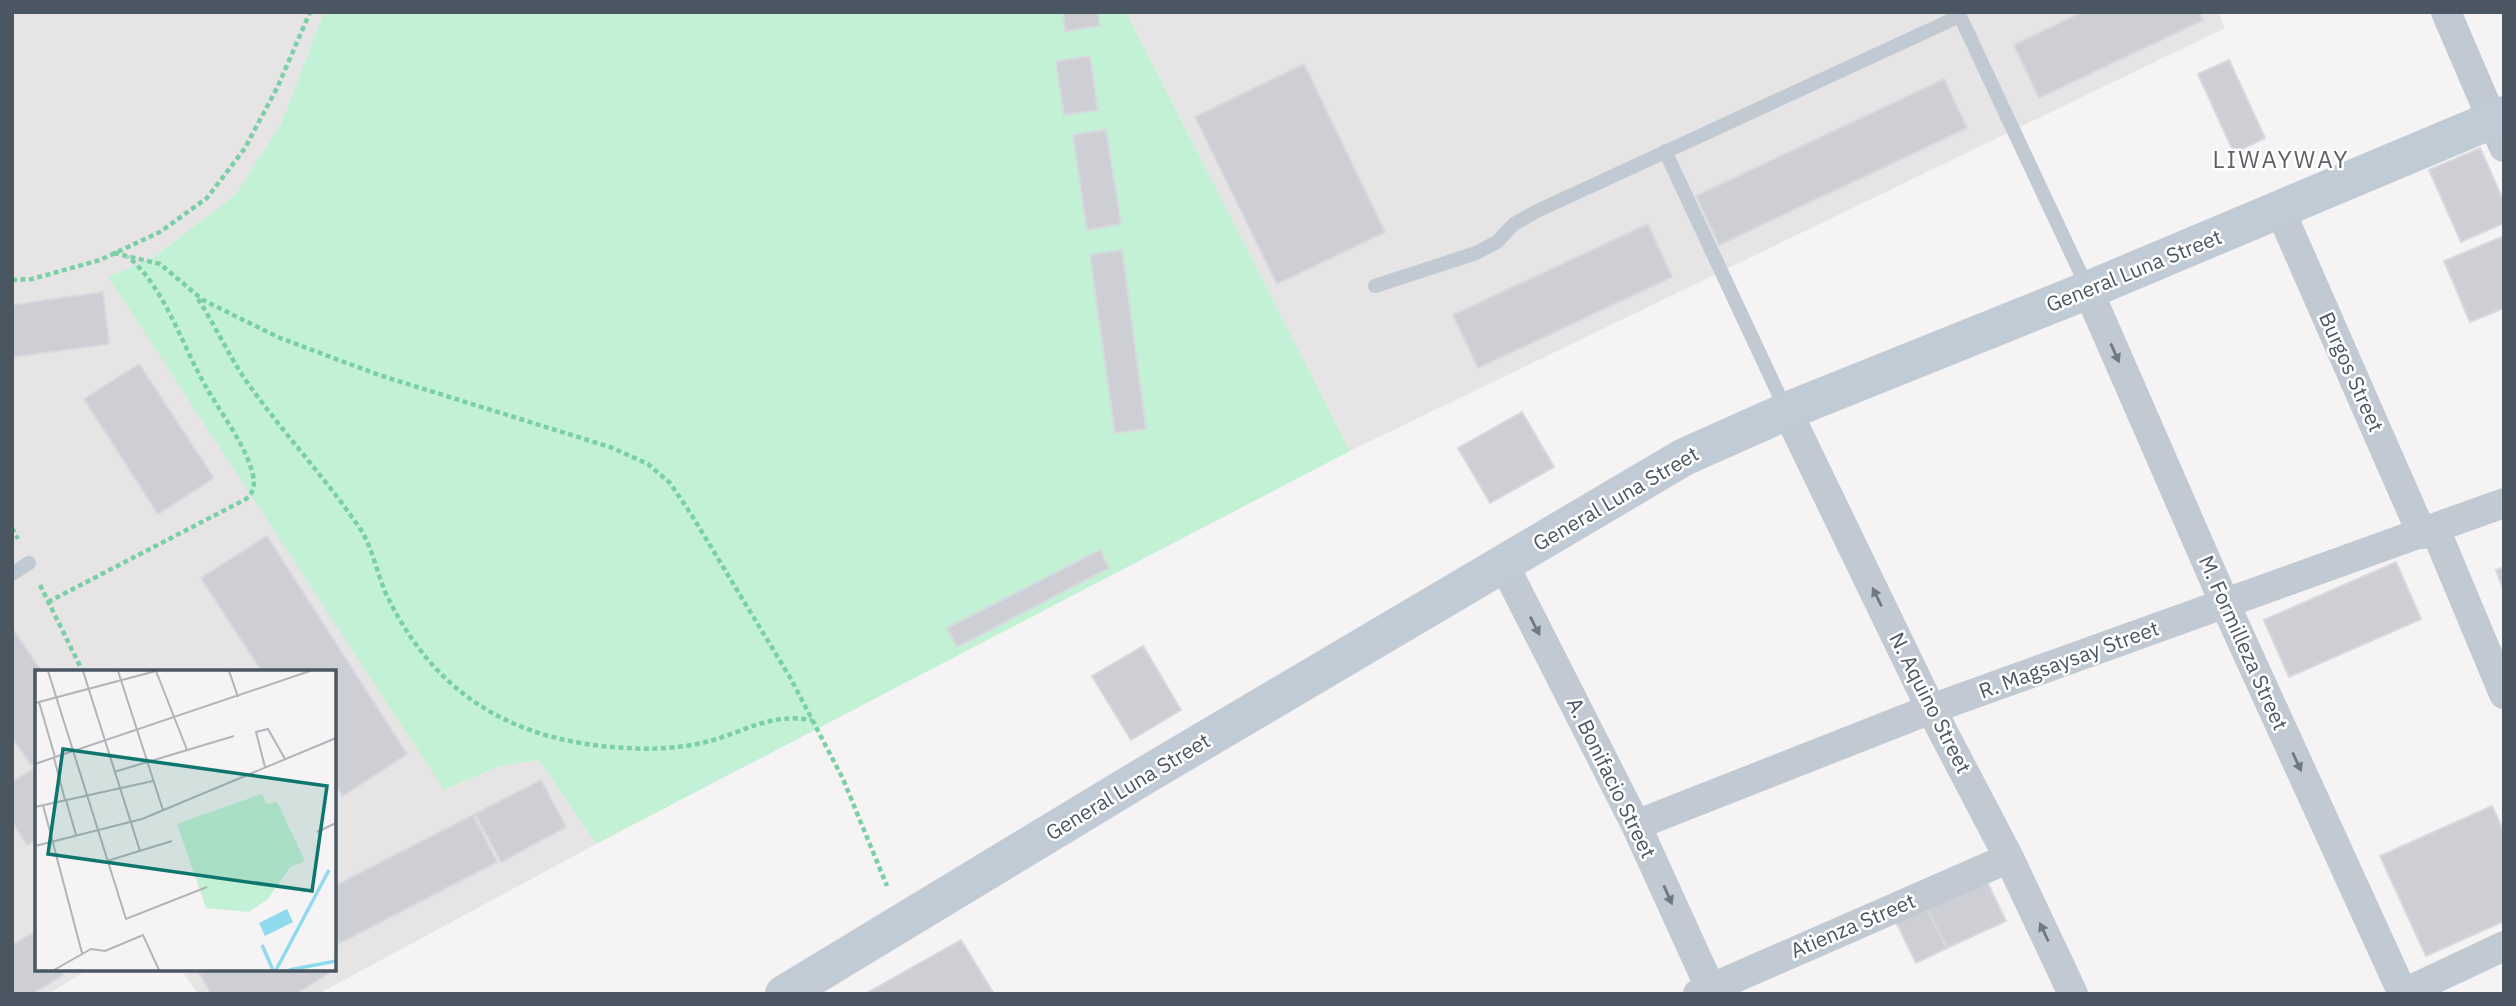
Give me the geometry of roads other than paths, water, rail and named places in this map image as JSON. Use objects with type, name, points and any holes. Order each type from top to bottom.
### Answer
[{"type":"main road","name":"General Luna Street","points":[[784,994],[1144,776],[1684,457],[1787,411],[2280,210],[2500,127]]},
{"type":"street","points":[[2446,12],[2500,127]]},
{"type":"street","name":"Burgos Street","points":[[2280,210],[2504,694]]},
{"type":"street","name":"M. Formilleza Street","points":[[2088,290],[2225,604],[2402,994]]},
{"type":"street","name":"N. Aquino Street","points":[[1787,411],[1931,709],[2009,858],[2073,994]]},
{"type":"street","name":"R. Magsaysay Street","points":[[1636,825],[1931,709],[2504,503]]},
{"type":"street","name":"A. Bonifacio Street","points":[[1503,565],[1636,825],[1707,992]]},
{"type":"street","name":"Atienza Street","points":[[1707,992],[2009,858]]},
{"type":"street","points":[[2402,994],[2504,946]]},
{"type":"lane","points":[[1375,286],[1476,253],[1497,242],[1514,225],[1537,211],[1959,14],[2088,290]]},
{"type":"lane","points":[[1665,151],[1787,411]]},
{"type":"lane","points":[[12,574],[29,563]]},
{"type":"district","name":"LIWAYWAY","points":[[2281,160]]}]
